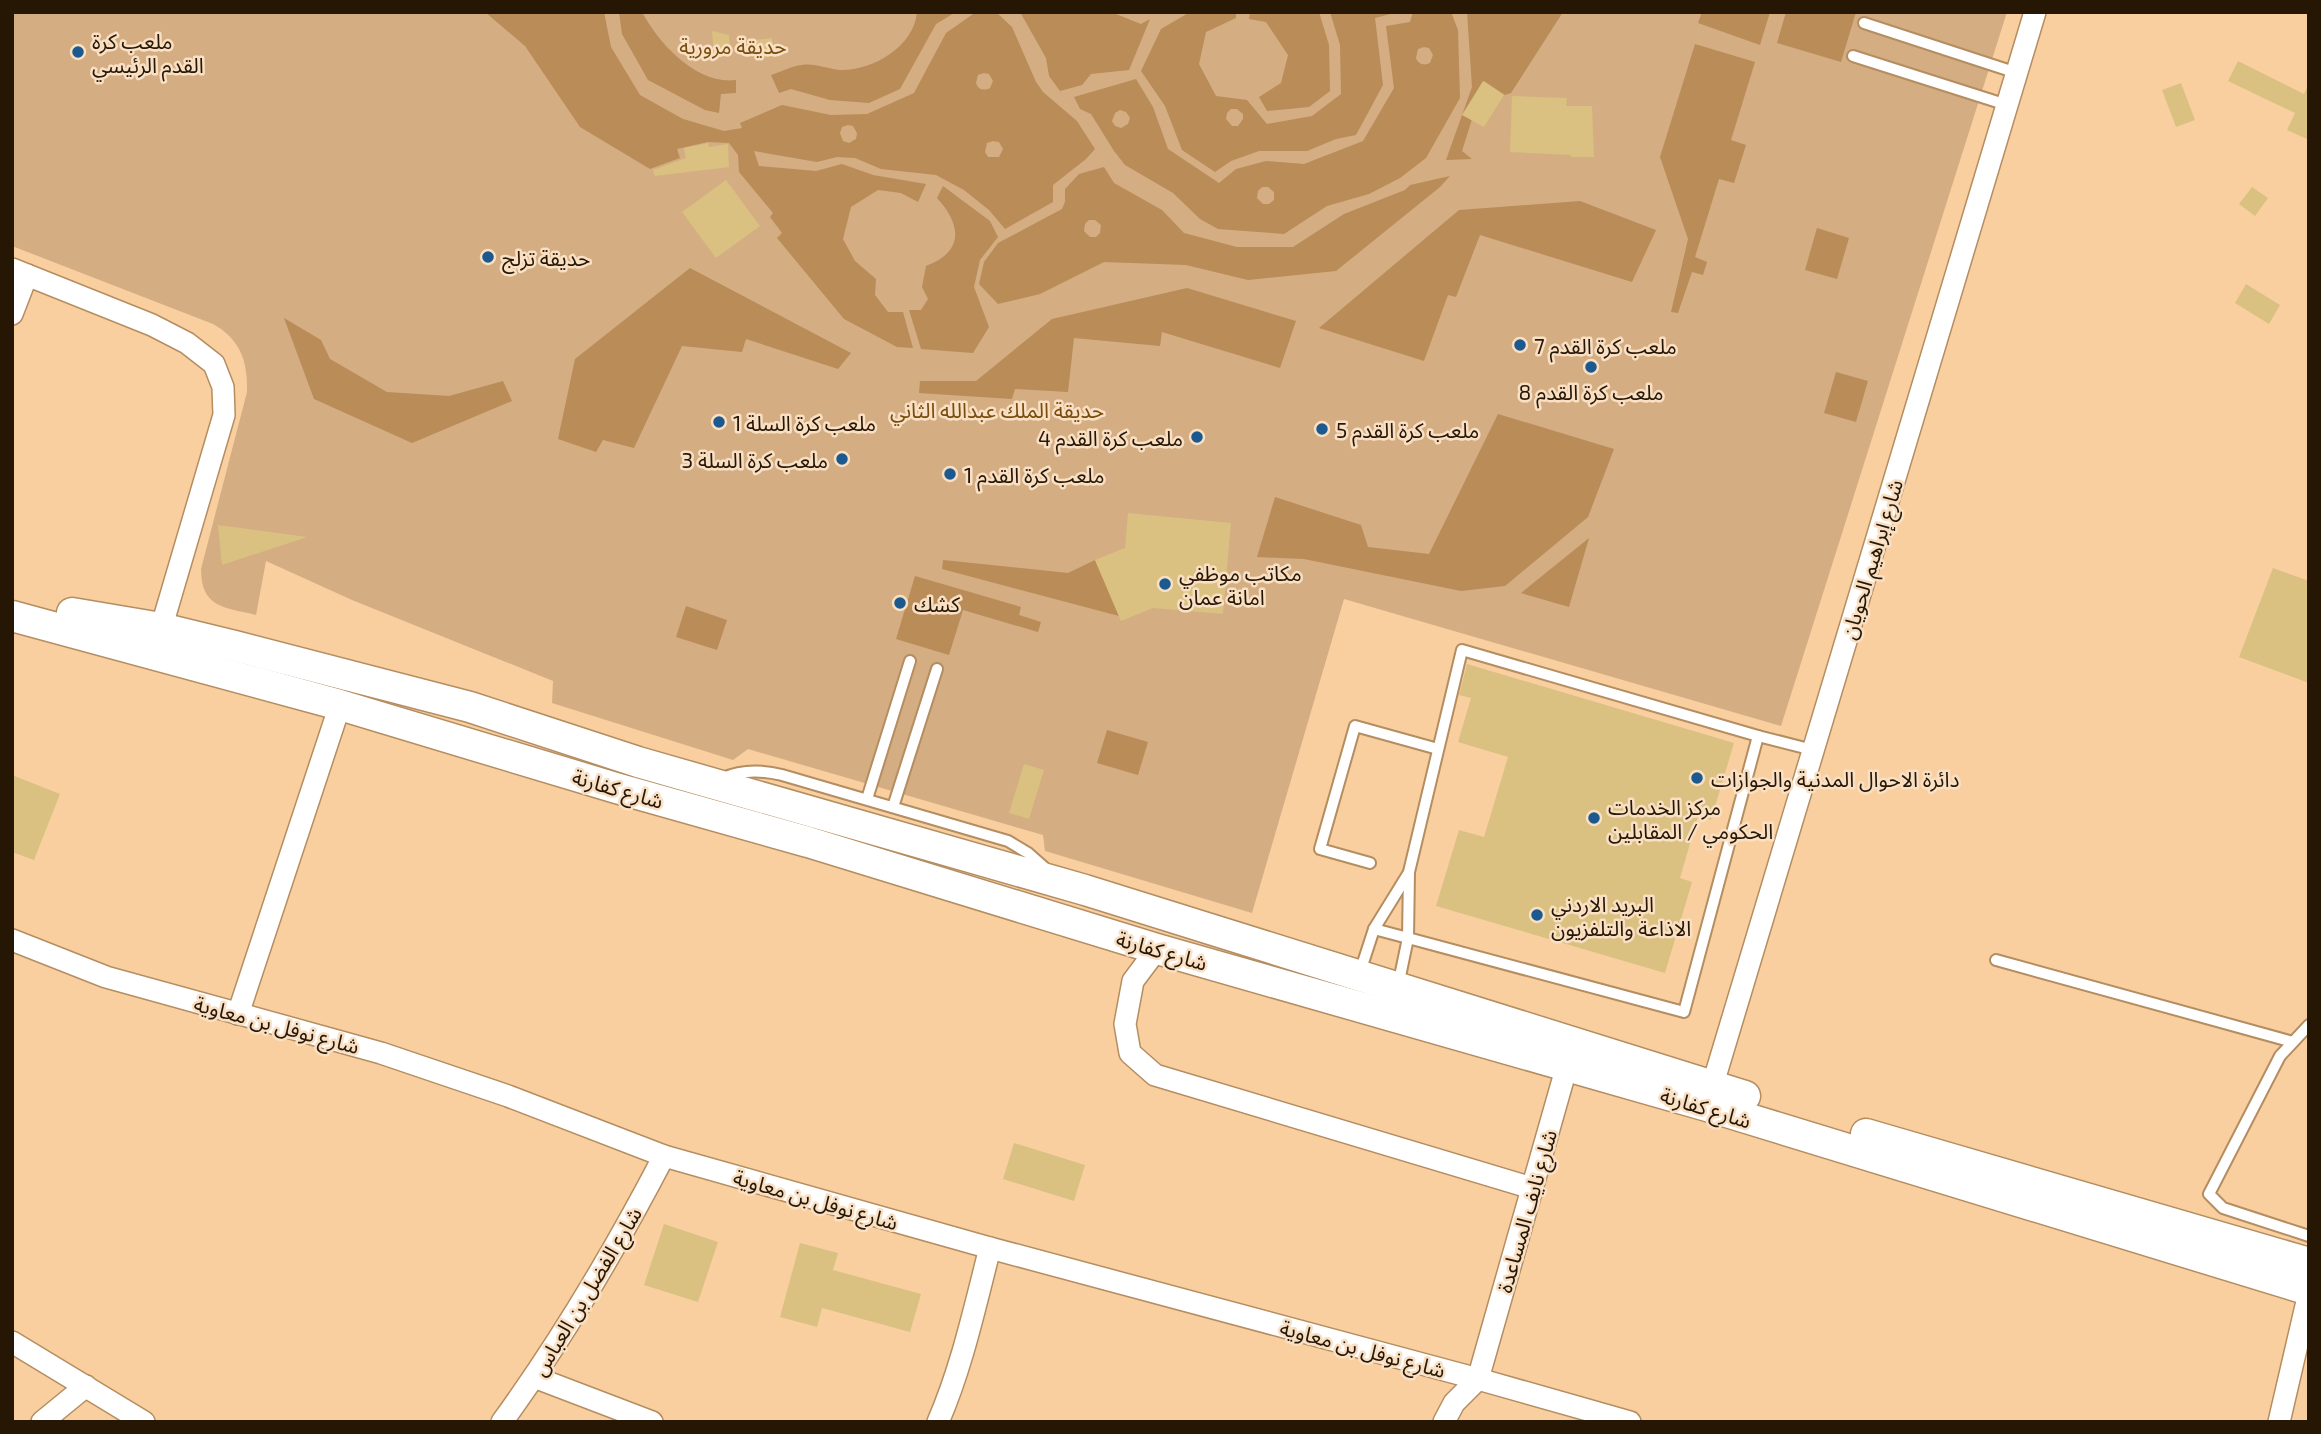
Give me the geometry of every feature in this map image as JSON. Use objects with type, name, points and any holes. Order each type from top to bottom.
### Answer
[{"type":"street","name":"شارع إبراهيم الحويان","points":[[1709,1096],[2035,12]]},
{"type":"street","points":[[12,314],[20,272],[152,324],[187,343],[214,364],[223,387],[224,415],[157,642]]},
{"type":"street","name":"شارع كفارنة","points":[[12,598],[99,619],[157,642],[340,705],[821,846],[1157,949],[1570,1054],[1709,1096],[2309,1292]]},
{"type":"street","name":"شارع كفارنة","points":[[12,616],[157,642],[271,654],[470,707],[638,762],[1057,882],[1397,989],[1570,1054]]},
{"type":"street","points":[[238,1014],[340,705]]},
{"type":"street","name":"شارع نوفل بن معاوية","points":[[12,940],[106,977],[381,1053],[508,1096],[664,1156],[990,1248],[1630,1422]]},
{"type":"street","points":[[1157,949],[1133,981],[1125,1024],[1130,1053],[1155,1075],[1532,1188]]},
{"type":"street","name":"شارع نايف المساعدة","points":[[1478,1379],[1570,1054]]},
{"type":"street","name":"شارع كفارنة","points":[[1709,1096],[1870,1135],[2309,1263]]},
{"type":"street","name":"شارع الفضل بن العباس","points":[[502,1422],[534,1377],[626,1228],[664,1156]]},
{"type":"street","points":[[938,1422],[990,1248]]},
{"type":"street","points":[[2279,1422],[2309,1292]]},
{"type":"street","points":[[12,1342],[144,1422]]},
{"type":"street","points":[[534,1377],[652,1422]]},
{"type":"street","points":[[1444,1422],[1454,1403],[1478,1379]]},
{"type":"street","points":[[42,1422],[86,1386]]},
{"type":"lane","points":[[1864,23],[2017,73]]},
{"type":"lane","points":[[1853,56],[2007,105]]},
{"type":"lane","points":[[1397,989],[1408,938],[1409,872],[1462,650],[1814,750]]},
{"type":"lane","points":[[867,799],[910,661]]},
{"type":"lane","points":[[893,807],[937,669]]},
{"type":"lane","points":[[1370,863],[1320,849],[1355,726],[1438,749]]},
{"type":"lane","points":[[1374,929],[1684,1012],[1758,736]]},
{"type":"lane","points":[[712,783],[747,771],[766,771],[867,799],[1008,841],[1044,866],[1057,882]]},
{"type":"lane","points":[[1358,977],[1374,929],[1409,872]]},
{"type":"lane","points":[[1996,960],[2293,1042]]},
{"type":"lane","points":[[2309,1025],[2280,1056],[2209,1194],[2223,1209],[2309,1236]]},
{"type":"green space","name":"حديقة الملك عبدالله الثاني","points":[[12,12],[2007,12],[1781,726],[1344,599],[1252,913],[1045,851],[1043,835],[748,749],[733,760],[552,703],[553,681],[352,600],[266,561],[256,615],[216,604],[205,592],[201,569],[247,392],[246,370],[241,352],[230,337],[213,324],[12,246]]},
{"type":"shaded area","points":[[485,12],[604,12],[611,47],[640,95],[683,119],[724,131],[742,128],[740,123],[782,105],[831,115],[867,114],[914,93],[946,33],[976,12],[996,12],[1012,27],[1043,92],[1077,121],[1095,149],[1053,185],[1053,202],[1005,229],[989,210],[964,190],[936,175],[881,169],[855,158],[837,157],[817,162],[754,151],[759,166],[816,171],[842,164],[873,175],[926,184],[918,202],[901,193],[878,190],[851,207],[843,239],[855,261],[876,279],[875,295],[888,312],[903,312],[913,348],[897,347],[844,319],[777,238],[782,233],[770,217],[773,213],[739,172],[738,155],[729,143],[708,142],[677,149],[680,158],[650,169],[580,127],[525,46]],"holes":[[[989,74],[993,81],[990,88],[983,90],[976,83],[978,75]],[[853,126],[857,133],[856,139],[849,143],[843,141],[840,133],[842,127]],[[999,142],[1003,149],[999,157],[988,157],[985,152],[987,143]]]},
{"type":"shaded area","points":[[619,12],[642,12],[658,37],[681,60],[707,76],[736,80],[736,93],[721,94],[719,113],[705,110],[648,80],[622,34]]},
{"type":"shaded area","points":[[917,12],[956,12],[936,24],[900,89],[869,103],[830,100],[791,89],[779,93],[771,75],[790,68],[816,65],[840,70],[878,61],[900,46],[908,36]]},
{"type":"shaded area","points":[[1020,12],[1111,12],[1141,24],[1150,19],[1129,70],[1091,74],[1082,85],[1060,91],[1049,76],[1046,58]]},
{"type":"shaded area","points":[[1190,12],[1236,12],[1236,18],[1206,32],[1199,64],[1216,96],[1247,100],[1267,124],[1312,116],[1341,94],[1340,45],[1330,12],[1398,12],[1375,18],[1383,85],[1356,135],[1336,139],[1307,151],[1259,151],[1231,161],[1215,172],[1182,150],[1165,106],[1141,71],[1161,29]],"holes":[[[1231,109],[1237,109],[1243,114],[1243,119],[1238,126],[1232,126],[1226,119],[1227,113]]]},
{"type":"shaded area","points":[[1250,12],[1319,12],[1329,45],[1330,91],[1309,107],[1267,111],[1259,97],[1281,83],[1288,55],[1266,22],[1249,19]]},
{"type":"shaded area","points":[[1413,12],[1451,12],[1458,30],[1460,98],[1426,158],[1400,178],[1369,194],[1327,206],[1284,234],[1218,229],[1200,219],[1173,193],[1125,165],[1091,114],[1080,109],[1074,97],[1136,79],[1153,107],[1168,149],[1219,183],[1236,169],[1266,161],[1304,164],[1363,141],[1394,88],[1386,26],[1410,22]],"holes":[[[1429,48],[1433,55],[1430,63],[1426,64],[1420,63],[1416,58],[1418,49]],[[1120,110],[1126,112],[1130,118],[1128,124],[1121,128],[1115,126],[1112,121],[1115,113]],[[1262,187],[1268,187],[1274,192],[1274,200],[1263,204],[1257,198]]]},
{"type":"shaded area","points":[[1467,12],[1563,12],[1511,93],[1505,95],[1484,81],[1462,151],[1472,159],[1446,160],[1472,87]]},
{"type":"shaded area","points":[[1702,12],[1770,12],[1760,45],[1698,23]]},
{"type":"shaded area","points":[[1786,12],[1856,12],[1841,62],[1777,43]]},
{"type":"shaded area","points":[[1695,44],[1755,62],[1731,140],[1746,145],[1734,183],[1719,179],[1695,257],[1707,262],[1703,275],[1692,272],[1678,313],[1671,312],[1688,239],[1660,157]]},
{"type":"shaded area","points":[[1104,167],[1114,183],[1162,210],[1184,233],[1237,247],[1293,247],[1344,214],[1405,190],[1410,185],[1450,176],[1336,271],[1248,280],[1186,265],[1104,262],[1040,294],[998,304],[979,284],[984,262],[998,243],[1062,209],[1065,189],[1079,174]],"holes":[[[1089,220],[1095,220],[1101,225],[1100,233],[1096,237],[1090,237],[1084,231],[1085,224]]]},
{"type":"shaded area","points":[[943,186],[990,221],[998,237],[980,260],[974,287],[989,327],[973,353],[921,349],[909,310],[921,310],[928,299],[922,287],[926,266],[947,253],[953,245],[955,228],[937,198]]},
{"type":"shaded area","points":[[1580,201],[1656,230],[1632,282],[1480,235],[1456,297],[1448,295],[1424,361],[1319,328],[1459,210]]},
{"type":"shaded area","points":[[1817,228],[1849,238],[1837,279],[1805,270]]},
{"type":"shaded area","points":[[690,268],[851,353],[838,369],[746,339],[742,352],[682,346],[634,448],[603,440],[596,452],[558,439],[575,359]]},
{"type":"shaded area","points":[[1187,288],[1296,321],[1280,368],[1162,332],[1160,346],[1074,338],[1068,392],[1015,389],[1012,399],[919,393],[920,381],[976,381],[1052,319]]},
{"type":"shaded area","points":[[284,318],[321,340],[330,359],[387,392],[449,396],[503,381],[512,401],[412,443],[314,399]]},
{"type":"shaded area","points":[[1836,372],[1868,381],[1856,422],[1824,413]]},
{"type":"shaded area","points":[[1498,414],[1614,449],[1588,517],[1505,586],[1461,591],[1304,559],[1257,557],[1275,497],[1361,525],[1368,547],[1429,554]]},
{"type":"shaded area","points":[[1589,538],[1569,607],[1521,593]]},
{"type":"shaded area","points":[[943,560],[1068,573],[1095,560],[1119,616],[942,569]]},
{"type":"shaded area","points":[[915,576],[1021,607],[1019,615],[1041,622],[1038,632],[963,610],[949,655],[896,639]]},
{"type":"shaded area","points":[[686,606],[727,620],[717,650],[676,637]]},
{"type":"shaded area","points":[[1107,730],[1148,742],[1138,775],[1097,763]]},
{"type":"building","points":[[712,31],[729,35],[730,56],[714,57]]},
{"type":"building","points":[[772,38],[775,56],[758,58],[755,40]]},
{"type":"building","points":[[2238,61],[2304,94],[2309,83],[2309,140],[2287,130],[2295,113],[2228,81]]},
{"type":"building","points":[[1483,81],[1504,95],[1484,127],[1462,115]]},
{"type":"building","points":[[2181,83],[2195,120],[2176,127],[2162,90]]},
{"type":"building","points":[[1512,96],[1567,98],[1566,106],[1592,106],[1594,157],[1510,152]]},
{"type":"building","points":[[708,143],[709,147],[728,144],[729,167],[655,176],[653,170],[686,158],[684,148]]},
{"type":"building","points":[[726,180],[760,226],[716,258],[682,212]]},
{"type":"building","points":[[2252,187],[2268,198],[2255,216],[2239,204]]},
{"type":"building","points":[[2246,284],[2280,305],[2269,324],[2235,303]]},
{"type":"building","name":"مكاتب موظفي امانة عمان","points":[[1128,513],[1231,523],[1223,614],[1153,608],[1121,621],[1095,560],[1125,548]]},
{"type":"building","points":[[218,525],[307,537],[222,565]]},
{"type":"building","points":[[2273,568],[2309,581],[2309,683],[2239,657]]},
{"type":"building","name":"مركز الخدمات الحكومي / المقابلين","points":[[1467,664],[1734,743],[1711,820],[1698,816],[1680,878],[1692,882],[1665,973],[1436,906],[1459,830],[1484,837],[1508,757],[1458,742],[1471,698],[1459,695]]},
{"type":"building","points":[[1024,764],[1044,770],[1029,819],[1009,813]]},
{"type":"building","points":[[12,775],[60,794],[34,860],[12,852]]},
{"type":"building","points":[[1014,1143],[1085,1165],[1074,1201],[1003,1179]]},
{"type":"building","points":[[664,1224],[718,1242],[698,1302],[644,1285]]},
{"type":"building","points":[[800,1243],[838,1253],[833,1270],[921,1294],[910,1332],[822,1308],[817,1327],[780,1317]]},
{"type":"place","name":"ملعب كرة القدم الرئيسي","points":[[78,52]]},
{"type":"place","name":"حديقة تزلج","points":[[488,257]]},
{"type":"place","name":"ملعب كرة القدم 7","points":[[1520,345]]},
{"type":"place","name":"ملعب كرة القدم 8","points":[[1591,367]]},
{"type":"place","name":"ملعب كرة السلة 1","points":[[719,422]]},
{"type":"place","name":"ملعب كرة القدم 5","points":[[1322,429]]},
{"type":"place","name":"ملعب كرة القدم 4","points":[[1197,437]]},
{"type":"place","name":"ملعب كرة السلة 3","points":[[842,459]]},
{"type":"place","name":"ملعب كرة القدم 1","points":[[950,474]]},
{"type":"place","name":"مكاتب موظفي امانة عمان","points":[[1165,584]]},
{"type":"place","name":"كشك","points":[[900,603]]},
{"type":"place","name":"دائرة الاحوال المدنية والجوازات","points":[[1697,778]]},
{"type":"place","name":"مركز الخدمات الحكومي / المقابلين","points":[[1594,818]]},
{"type":"place","name":"البريد الاردني الاذاعة والتلفزيون","points":[[1537,915]]},
{"type":"park label","name":"حديقة مرورية","points":[[733,45]]}]
